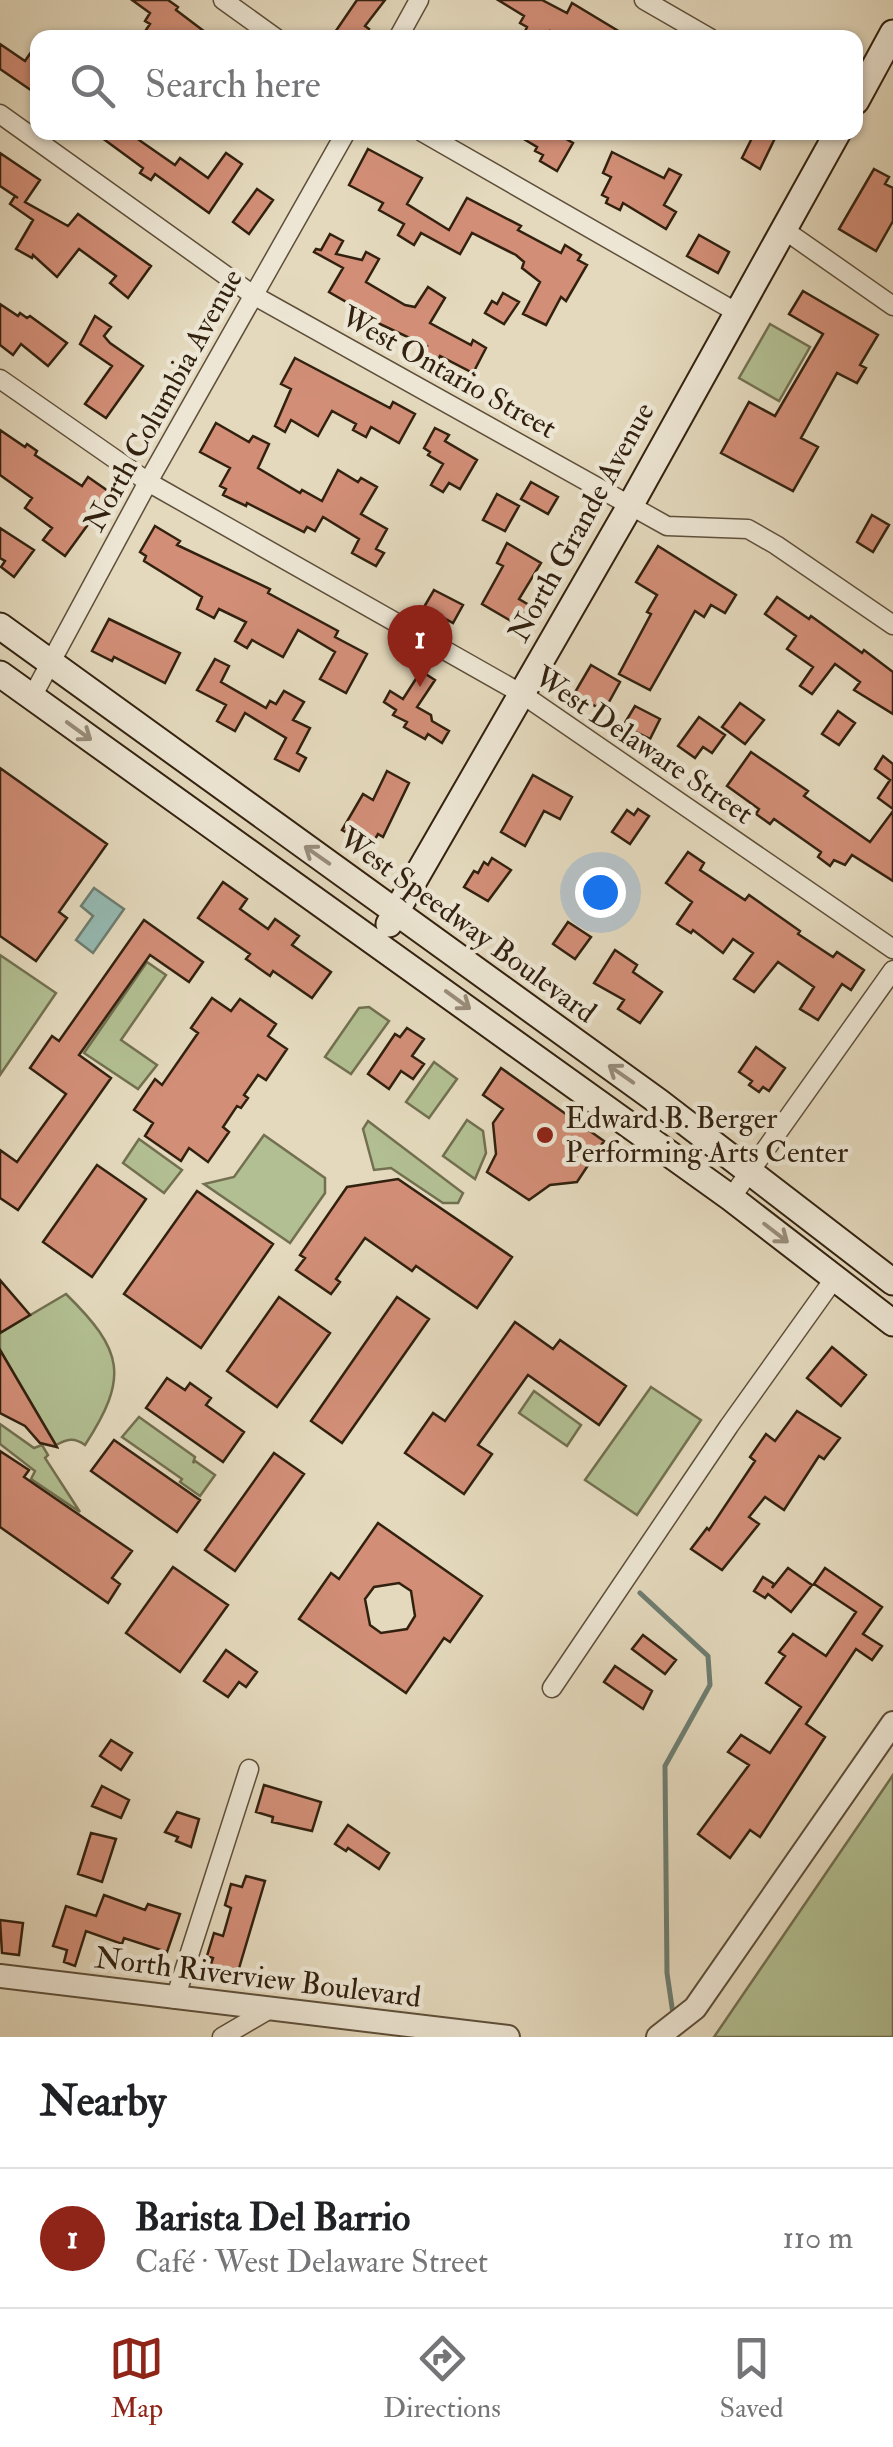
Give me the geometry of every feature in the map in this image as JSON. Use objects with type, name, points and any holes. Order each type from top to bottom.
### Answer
[{"type":"main road","points":[[863,88],[893,34]]},
{"type":"main road","name":"North Grande Avenue","points":[[378,943],[630,506],[833,140]]},
{"type":"main road","name":"West Speedway Boulevard","points":[[0,626],[751,1170],[893,1282]]},
{"type":"main road","points":[[0,674],[731,1198],[893,1323]]},
{"type":"street","points":[[223,0],[265,30]]},
{"type":"street","points":[[402,30],[419,0]]},
{"type":"street","points":[[644,0],[696,30]]},
{"type":"street","name":"West Ontario Street","points":[[0,114],[30,136]]},
{"type":"street","name":"West Ontario Street","points":[[36,140],[253,296],[667,526],[748,529],[893,625]]},
{"type":"street","name":"North Columbia Avenue","points":[[32,696],[341,140]]},
{"type":"street","points":[[436,140],[736,312]]},
{"type":"street","points":[[783,229],[893,306]]},
{"type":"street","name":"West Delaware Street","points":[[0,379],[148,482],[522,694],[893,949]]},
{"type":"street","points":[[731,1198],[893,970]]},
{"type":"street","points":[[552,1688],[728,1426],[834,1279]]},
{"type":"street","points":[[658,2037],[695,2008],[893,1723]]},
{"type":"street","points":[[175,1998],[249,1769]]},
{"type":"street","name":"North Riverview Boulevard","points":[[0,1976],[508,2037]]},
{"type":"street","points":[[222,2037],[270,2009]]},
{"type":"green space","points":[[770,324],[810,347],[779,401],[739,378]]},
{"type":"green space","points":[[0,955],[56,993],[0,1075]]},
{"type":"green space","points":[[147,962],[166,975],[121,1040],[157,1065],[138,1089],[84,1053]]},
{"type":"green space","points":[[369,1007],[389,1021],[351,1074],[325,1057],[359,1008]]},
{"type":"green space","points":[[434,1062],[457,1079],[429,1118],[406,1102]]},
{"type":"green space","points":[[467,1120],[483,1131],[486,1153],[475,1179],[443,1156]]},
{"type":"green space","points":[[368,1121],[463,1193],[458,1203],[443,1203],[391,1168],[374,1170],[363,1129]]},
{"type":"green space","points":[[264,1135],[325,1178],[325,1193],[290,1243],[204,1184],[234,1177]]},
{"type":"green space","points":[[139,1139],[182,1170],[164,1193],[123,1163]]},
{"type":"green space","points":[[66,1294],[100,1332],[114,1365],[109,1401],[85,1445],[70,1440],[56,1445],[0,1350],[0,1333]]},
{"type":"green space","points":[[651,1387],[701,1420],[637,1515],[585,1480]]},
{"type":"green space","points":[[534,1391],[581,1425],[567,1446],[519,1413]]},
{"type":"green space","points":[[139,1417],[195,1457],[193,1463],[215,1475],[200,1496],[122,1437]]},
{"type":"green space","points":[[0,1424],[34,1448],[42,1445],[48,1455],[45,1458],[80,1512],[31,1479],[35,1471],[0,1444]]},
{"type":"green space","points":[[893,1775],[893,2037],[714,2037]]},
{"type":"water","points":[[94,888],[124,909],[93,953],[76,940],[93,916],[81,906]]},
{"type":"building","points":[[132,0],[168,0],[202,30],[146,30],[150,24],[145,21],[150,13]]},
{"type":"building","points":[[357,0],[385,0],[365,26],[368,30],[336,30]]},
{"type":"building","points":[[498,0],[542,0],[567,13],[572,3],[617,30],[526,30],[520,23],[524,16]]},
{"type":"building","points":[[0,44],[25,61],[30,54],[30,90],[0,69]]},
{"type":"building","points":[[105,140],[139,140],[175,165],[180,158],[208,178],[226,153],[242,164],[209,213],[155,174],[151,180],[140,173],[143,168]]},
{"type":"building","points":[[525,140],[573,143],[557,171],[540,161],[543,155],[535,151],[537,147]]},
{"type":"building","points":[[751,140],[774,140],[760,169],[742,158]]},
{"type":"building","points":[[368,149],[422,178],[407,204],[449,230],[467,198],[521,226],[518,230],[561,253],[565,245],[581,255],[578,260],[587,265],[566,301],[561,297],[546,325],[523,314],[540,282],[522,268],[524,262],[516,255],[472,233],[460,254],[421,233],[414,245],[398,235],[404,224],[379,210],[383,203],[349,185]]},
{"type":"building","points":[[612,152],[664,178],[669,169],[681,175],[664,205],[676,212],[666,229],[623,203],[620,210],[606,203],[608,198],[602,195],[611,177],[603,173]]},
{"type":"building","points":[[0,153],[40,180],[25,202],[68,226],[78,214],[151,266],[128,298],[110,283],[116,276],[79,249],[57,277],[33,255],[32,258],[16,249],[33,220],[10,204],[15,196],[0,186]]},
{"type":"building","points":[[874,169],[889,177],[885,184],[893,188],[893,221],[876,251],[839,229]]},
{"type":"building","points":[[257,189],[273,200],[249,234],[233,222]]},
{"type":"building","points":[[330,234],[343,241],[336,254],[362,260],[366,252],[379,259],[366,282],[405,305],[415,307],[428,287],[445,298],[430,323],[471,345],[473,340],[486,348],[473,373],[440,356],[438,360],[424,352],[427,346],[365,317],[367,314],[329,292],[343,268],[314,252],[321,250]]},
{"type":"building","points":[[699,235],[729,252],[718,273],[687,256]]},
{"type":"building","points":[[803,291],[878,335],[860,365],[866,368],[857,383],[837,373],[801,438],[818,447],[793,491],[721,453],[749,402],[775,416],[823,334],[789,314]]},
{"type":"building","points":[[503,293],[519,302],[504,324],[485,313]]},
{"type":"building","points":[[0,304],[18,316],[30,316],[67,343],[48,366],[21,344],[13,355],[0,345]]},
{"type":"building","points":[[95,316],[111,327],[104,336],[110,343],[143,366],[106,418],[85,404],[112,366],[80,344]]},
{"type":"building","points":[[295,358],[390,408],[393,402],[415,414],[399,443],[371,427],[366,437],[353,430],[356,424],[332,411],[318,436],[291,420],[285,432],[275,426],[291,389],[281,384]]},
{"type":"building","points":[[216,423],[249,442],[253,436],[269,444],[258,468],[300,493],[302,490],[322,501],[338,470],[358,482],[361,478],[377,487],[361,514],[387,529],[376,549],[384,553],[376,566],[352,553],[359,539],[323,517],[315,531],[307,527],[304,532],[223,495],[226,489],[220,486],[230,468],[200,452]]},
{"type":"building","points":[[435,428],[449,435],[445,441],[477,460],[460,489],[449,483],[443,492],[431,485],[443,464],[424,448]]},
{"type":"building","points":[[0,430],[25,447],[27,444],[37,451],[35,455],[82,486],[88,477],[111,493],[65,556],[43,540],[52,528],[25,508],[32,498],[0,475]]},
{"type":"building","points":[[531,482],[558,497],[548,514],[521,499]]},
{"type":"building","points":[[497,494],[519,506],[505,531],[483,520]]},
{"type":"building","points":[[872,515],[889,525],[873,552],[857,542]]},
{"type":"building","points":[[155,526],[180,541],[177,545],[270,589],[268,593],[338,631],[335,637],[367,654],[346,693],[320,679],[335,652],[298,630],[283,657],[252,640],[247,648],[235,641],[246,622],[219,609],[214,618],[197,609],[202,597],[144,561],[146,556],[140,552]]},
{"type":"building","points":[[0,528],[34,550],[14,577],[1,567],[5,561],[0,558]]},
{"type":"building","points":[[507,543],[541,563],[519,599],[529,605],[518,625],[482,604],[503,566],[497,563]]},
{"type":"building","points":[[658,546],[736,595],[725,613],[711,605],[704,617],[695,611],[650,690],[619,674],[657,595],[636,582]]},
{"type":"building","points":[[434,590],[463,605],[453,623],[424,607]]},
{"type":"building","points":[[777,597],[893,672],[893,714],[854,690],[860,682],[835,664],[812,694],[800,686],[813,667],[787,649],[796,636],[765,614]]},
{"type":"building","points":[[109,619],[180,653],[165,683],[114,657],[112,661],[92,651]]},
{"type":"building","points":[[215,659],[229,666],[221,682],[266,708],[270,701],[276,704],[284,691],[304,702],[293,720],[310,728],[297,753],[306,758],[299,771],[275,759],[286,738],[245,713],[235,731],[217,721],[226,705],[197,690]]},
{"type":"building","points":[[591,665],[620,682],[604,711],[574,694]]},
{"type":"building","points":[[421,671],[435,680],[417,707],[449,731],[442,743],[404,727],[407,722],[393,715],[396,710],[384,702],[390,691],[403,699]]},
{"type":"building","points":[[740,703],[764,720],[745,744],[722,727]]},
{"type":"building","points":[[635,706],[660,719],[650,739],[623,726]]},
{"type":"building","points":[[838,711],[855,723],[839,745],[822,734]]},
{"type":"building","points":[[699,717],[725,735],[712,753],[703,747],[695,758],[678,746]]},
{"type":"building","points":[[751,752],[808,791],[804,796],[870,842],[893,811],[893,881],[852,855],[845,865],[834,860],[830,866],[818,857],[821,852],[774,819],[770,824],[756,814],[759,809],[727,786]]},
{"type":"building","points":[[883,756],[893,764],[893,809],[878,798],[890,780],[875,769]]},
{"type":"building","points":[[0,768],[107,844],[59,912],[67,918],[36,961],[0,936]]},
{"type":"building","points":[[387,771],[409,783],[383,837],[378,834],[371,846],[342,830],[363,794],[373,800]]},
{"type":"building","points":[[533,775],[572,797],[560,819],[544,811],[525,846],[501,832]]},
{"type":"building","points":[[638,809],[649,816],[630,844],[612,832],[627,810],[634,815]]},
{"type":"building","points":[[688,852],[704,863],[700,870],[745,900],[749,895],[833,957],[837,952],[864,970],[851,990],[842,984],[818,1020],[800,1009],[814,987],[778,962],[754,992],[734,979],[753,953],[733,939],[723,953],[693,930],[691,933],[677,924],[692,902],[666,883]]},
{"type":"building","points":[[492,858],[511,870],[488,901],[464,887],[474,871],[478,873],[484,862],[488,865]]},
{"type":"building","points":[[223,882],[247,899],[240,909],[268,929],[275,919],[299,936],[292,945],[331,972],[312,998],[273,971],[270,976],[246,959],[250,954],[198,918]]},
{"type":"building","points":[[144,920],[203,962],[189,982],[150,955],[79,1055],[111,1078],[18,1210],[0,1198],[0,1150],[17,1162],[66,1094],[30,1068],[52,1036],[59,1041]]},
{"type":"building","points":[[568,922],[591,937],[575,959],[553,944]]},
{"type":"building","points":[[615,950],[637,965],[633,972],[662,992],[640,1023],[618,1009],[624,1000],[594,983]]},
{"type":"building","points":[[212,998],[231,1011],[240,999],[276,1024],[268,1036],[287,1049],[266,1080],[258,1075],[244,1095],[248,1098],[241,1108],[237,1106],[223,1127],[229,1132],[208,1162],[189,1148],[181,1161],[145,1136],[153,1123],[134,1110],[155,1079],[162,1085],[198,1033],[191,1028]]},
{"type":"building","points":[[407,1028],[424,1039],[412,1056],[424,1064],[413,1079],[401,1071],[389,1089],[368,1074],[395,1034],[400,1037]]},
{"type":"building","points":[[756,1047],[785,1068],[769,1091],[763,1087],[759,1092],[739,1072]]},
{"type":"building","name":"Edward B. Berger Performing Arts Center","points":[[501,1068],[604,1141],[577,1182],[550,1185],[529,1200],[487,1172],[496,1154],[493,1123],[503,1109],[483,1095]]},
{"type":"building","points":[[97,1165],[146,1199],[92,1277],[43,1242]]},
{"type":"building","points":[[398,1179],[512,1257],[477,1308],[416,1266],[412,1271],[365,1238],[336,1279],[340,1282],[331,1294],[296,1270],[305,1258],[300,1255],[347,1187]]},
{"type":"building","points":[[197,1191],[273,1244],[201,1348],[124,1294]]},
{"type":"building","points":[[0,1280],[30,1315],[0,1333]]},
{"type":"building","points":[[279,1297],[330,1333],[277,1407],[227,1371]]},
{"type":"building","points":[[397,1297],[429,1319],[342,1443],[311,1421]]},
{"type":"building","points":[[515,1322],[553,1349],[560,1340],[626,1386],[599,1425],[528,1375],[478,1445],[492,1454],[464,1494],[405,1453],[433,1413],[445,1421]]},
{"type":"building","points":[[832,1347],[866,1375],[841,1406],[807,1378]]},
{"type":"building","points":[[0,1350],[57,1447],[40,1443],[25,1426],[0,1413]]},
{"type":"building","points":[[167,1378],[185,1390],[190,1383],[211,1398],[206,1405],[244,1432],[223,1462],[146,1408]]},
{"type":"building","points":[[797,1411],[840,1438],[824,1459],[819,1456],[784,1510],[765,1497],[749,1517],[759,1524],[722,1570],[691,1549],[709,1530],[755,1461],[750,1457],[766,1434],[775,1441]]},
{"type":"building","points":[[114,1440],[200,1500],[177,1532],[91,1471]]},
{"type":"building","points":[[0,1451],[29,1470],[24,1477],[132,1551],[112,1578],[120,1584],[108,1603],[0,1527]]},
{"type":"building","points":[[274,1453],[304,1474],[235,1571],[205,1550]]},
{"type":"building","points":[[378,1523],[482,1596],[450,1642],[444,1638],[406,1693],[299,1619],[331,1573],[339,1579]],"holes":[[[399,1583],[411,1591],[415,1616],[407,1629],[381,1633],[370,1625],[365,1599],[374,1587]]]},
{"type":"building","points":[[173,1567],[228,1605],[180,1672],[126,1633]]},
{"type":"building","points":[[788,1568],[812,1585],[791,1612],[768,1594],[765,1598],[754,1591],[763,1577],[774,1584],[772,1588]]},
{"type":"building","points":[[825,1568],[882,1607],[863,1634],[882,1646],[872,1660],[856,1649],[806,1724],[825,1737],[760,1837],[750,1830],[730,1858],[698,1834],[749,1765],[728,1752],[741,1735],[770,1753],[801,1707],[766,1683],[785,1656],[779,1652],[793,1634],[826,1656],[856,1612],[814,1584]]},
{"type":"building","points":[[643,1635],[676,1660],[665,1674],[632,1649]]},
{"type":"building","points":[[226,1650],[257,1672],[246,1687],[239,1682],[228,1697],[204,1681]]},
{"type":"building","points":[[615,1666],[652,1691],[643,1709],[604,1682]]},
{"type":"building","points":[[111,1740],[132,1753],[121,1770],[100,1756]]},
{"type":"building","points":[[264,1785],[321,1802],[312,1831],[272,1822],[273,1817],[256,1812]]},
{"type":"building","points":[[102,1786],[129,1800],[121,1818],[92,1806]]},
{"type":"building","points":[[177,1812],[199,1819],[191,1847],[165,1832]]},
{"type":"building","points":[[348,1825],[389,1853],[379,1869],[335,1844]]},
{"type":"building","points":[[91,1833],[116,1839],[102,1882],[78,1874]]},
{"type":"building","points":[[246,1876],[265,1881],[237,1975],[210,1967],[213,1958],[207,1956],[214,1933],[223,1936],[231,1908],[225,1905],[231,1884],[242,1887]]},
{"type":"building","points":[[104,1895],[145,1910],[148,1904],[180,1914],[167,1952],[124,1938],[122,1944],[86,1931],[75,1966],[64,1962],[67,1950],[53,1946],[66,1906],[96,1916]]},
{"type":"building","points":[[0,1920],[23,1923],[19,1955],[2,1953]]},
{"type":"waterway","points":[[640,1593],[708,1656],[710,1685],[665,1766],[667,1973],[673,2014]]},
{"type":"place","name":"Barista Del Barrio","points":[[420,687]]},
{"type":"place","name":"Edward B. Berger Performing Arts Center","points":[[545,1135]]}]
